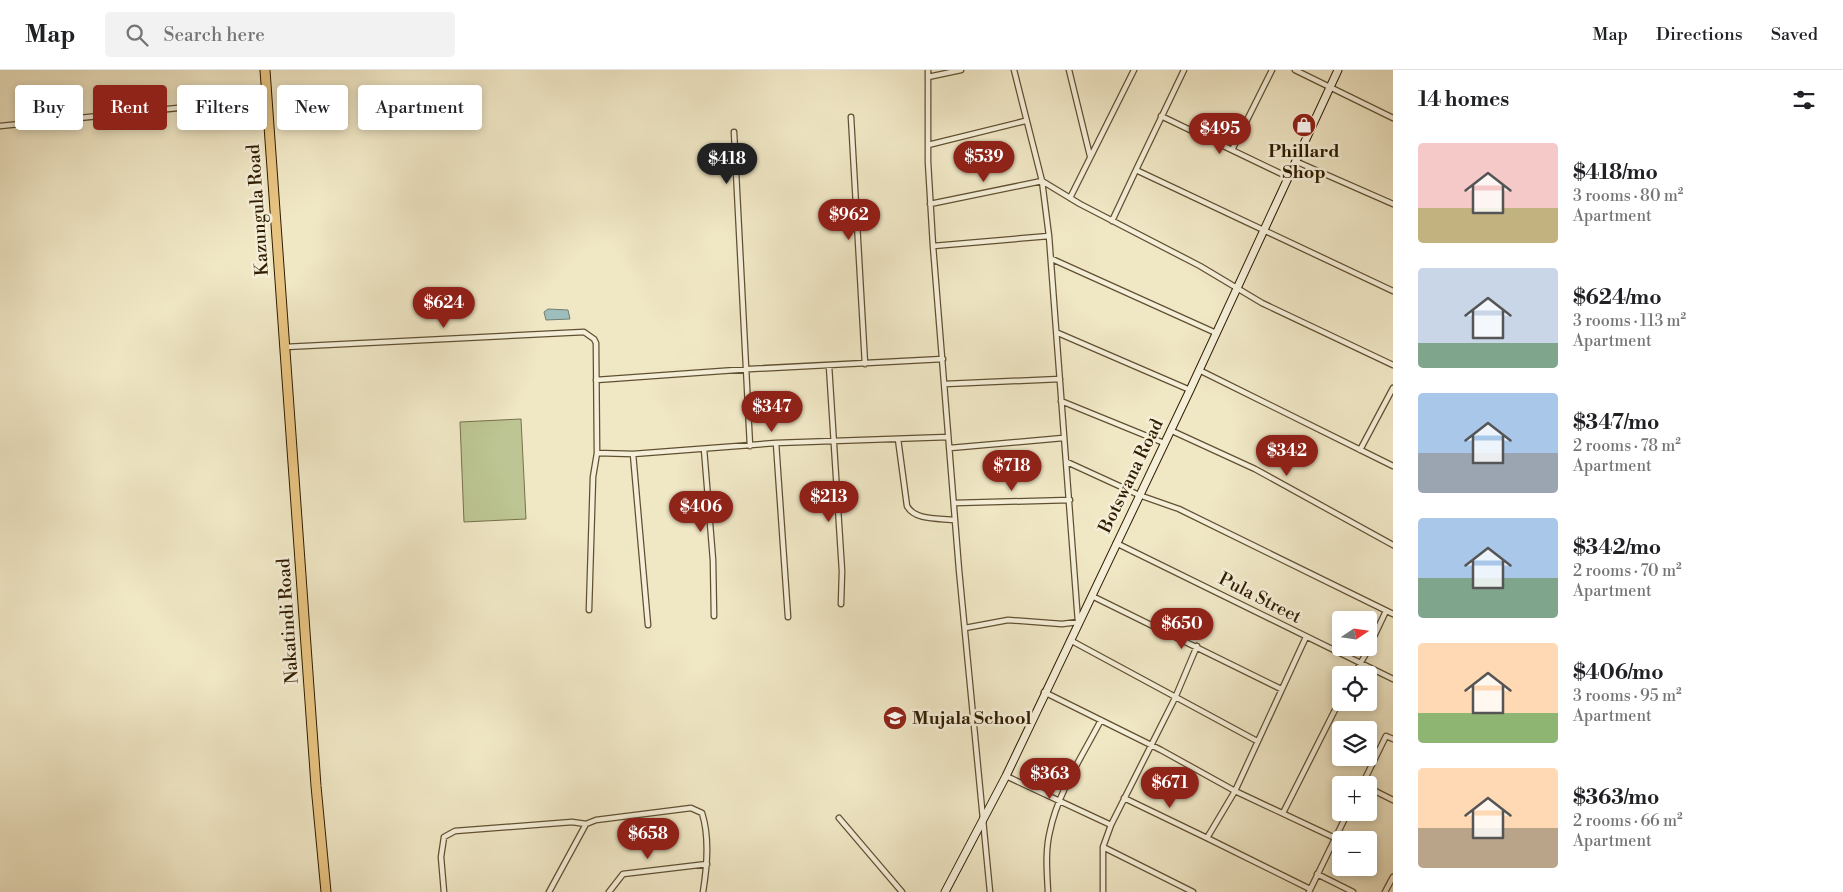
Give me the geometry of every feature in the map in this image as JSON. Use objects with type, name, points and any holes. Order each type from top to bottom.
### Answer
[{"type":"highway","name":"Kazungula Road","points":[[265,70],[266,85]]},
{"type":"highway","name":"Kazungula Road","points":[[267,99],[285,347]]},
{"type":"highway","name":"Nakatindi Road","points":[[285,347],[316,786],[326,892]]},
{"type":"street","points":[[928,70],[928,145],[933,246],[955,520],[982,823],[990,892]]},
{"type":"street","points":[[928,77],[961,70]]},
{"type":"street","points":[[965,628],[1019,619],[1062,624],[1078,622],[1067,462],[1063,438],[1052,259],[1042,181],[1025,120],[1014,70]]},
{"type":"street","points":[[1070,70],[1090,157]]},
{"type":"street","points":[[1070,198],[1134,70]]},
{"type":"street","points":[[1112,221],[1184,70]]},
{"type":"street","points":[[1232,150],[1272,70]]},
{"type":"street","points":[[1295,70],[1393,118]]},
{"type":"street","name":"Botswana Road","points":[[945,892],[1006,776],[1090,595],[1190,390],[1338,70]]},
{"type":"street","points":[[0,126],[177,108]]},
{"type":"street","points":[[1161,116],[1288,177]]},
{"type":"street","points":[[851,117],[865,364]]},
{"type":"street","points":[[928,145],[1025,120]]},
{"type":"street","points":[[734,132],[750,446]]},
{"type":"street","points":[[1295,161],[1393,204]]},
{"type":"street","points":[[1136,170],[1393,291]]},
{"type":"street","points":[[930,204],[1042,181],[1112,221],[1200,266],[1236,290],[1393,365]]},
{"type":"street","points":[[933,246],[1049,236]]},
{"type":"street","points":[[1052,259],[1216,333]]},
{"type":"street","points":[[285,347],[584,332],[589,335],[596,343],[596,453],[593,477],[589,610]]},
{"type":"street","points":[[1058,333],[1190,390]]},
{"type":"street","points":[[596,380],[943,359]]},
{"type":"street","points":[[829,366],[842,571],[841,604]]},
{"type":"street","points":[[1199,370],[1393,466]]},
{"type":"street","points":[[944,384],[1060,379]]},
{"type":"street","points":[[1360,450],[1393,388]]},
{"type":"street","points":[[1061,401],[1164,443]]},
{"type":"street","points":[[1170,430],[1255,469],[1319,506],[1393,545]]},
{"type":"street","points":[[596,453],[633,454],[776,443],[948,437]]},
{"type":"street","points":[[950,448],[1063,438]]},
{"type":"street","points":[[898,439],[907,506],[910,511],[916,516],[955,520]]},
{"type":"street","points":[[776,443],[788,617]]},
{"type":"street","points":[[704,449],[713,560],[714,616]]},
{"type":"street","points":[[633,454],[648,625]]},
{"type":"street","points":[[1067,462],[1139,495],[1179,509],[1393,614]]},
{"type":"street","points":[[955,503],[1070,500]]},
{"type":"street","name":"Pula Street","points":[[1115,543],[1393,679]]},
{"type":"street","points":[[1090,595],[1281,689]]},
{"type":"street","points":[[1378,628],[1386,611]]},
{"type":"street","points":[[1207,838],[1235,791],[1306,638]]},
{"type":"street","points":[[1070,640],[1257,741]]},
{"type":"street","points":[[1103,892],[1104,847],[1112,824],[1175,698],[1197,646]]},
{"type":"street","points":[[1359,666],[1364,656]]},
{"type":"street","points":[[1044,692],[1150,745],[1235,791],[1332,837]]},
{"type":"street","points":[[1283,813],[1334,711]]},
{"type":"street","points":[[1048,892],[1046,855],[1050,830],[1060,800],[1101,720]]},
{"type":"street","points":[[1366,776],[1386,736],[1393,739]]},
{"type":"street","points":[[1006,776],[1112,824]]},
{"type":"street","points":[[1377,792],[1393,800]]},
{"type":"street","points":[[1124,798],[1310,891],[1316,874],[1332,844]]},
{"type":"street","points":[[444,892],[441,857],[444,837],[454,831],[572,822],[586,824],[596,820],[691,808],[699,810],[705,822],[707,864],[703,892]]},
{"type":"street","points":[[839,818],[900,890],[892,892]]},
{"type":"street","points":[[549,892],[586,824]]},
{"type":"street","points":[[1104,847],[1193,892]]},
{"type":"street","points":[[609,892],[623,874],[707,864]]},
{"type":"street","points":[[1316,874],[1353,892]]},
{"type":"street","points":[[1385,892],[1393,877]]},
{"type":"green space","points":[[521,419],[526,519],[464,522],[460,422]]},
{"type":"water","points":[[548,309],[568,310],[570,319],[546,320],[544,312]]},
{"type":"place","name":"Phillard Shop","points":[[1304,125]]},
{"type":"place","name":"Mujala School","points":[[895,718]]}]
